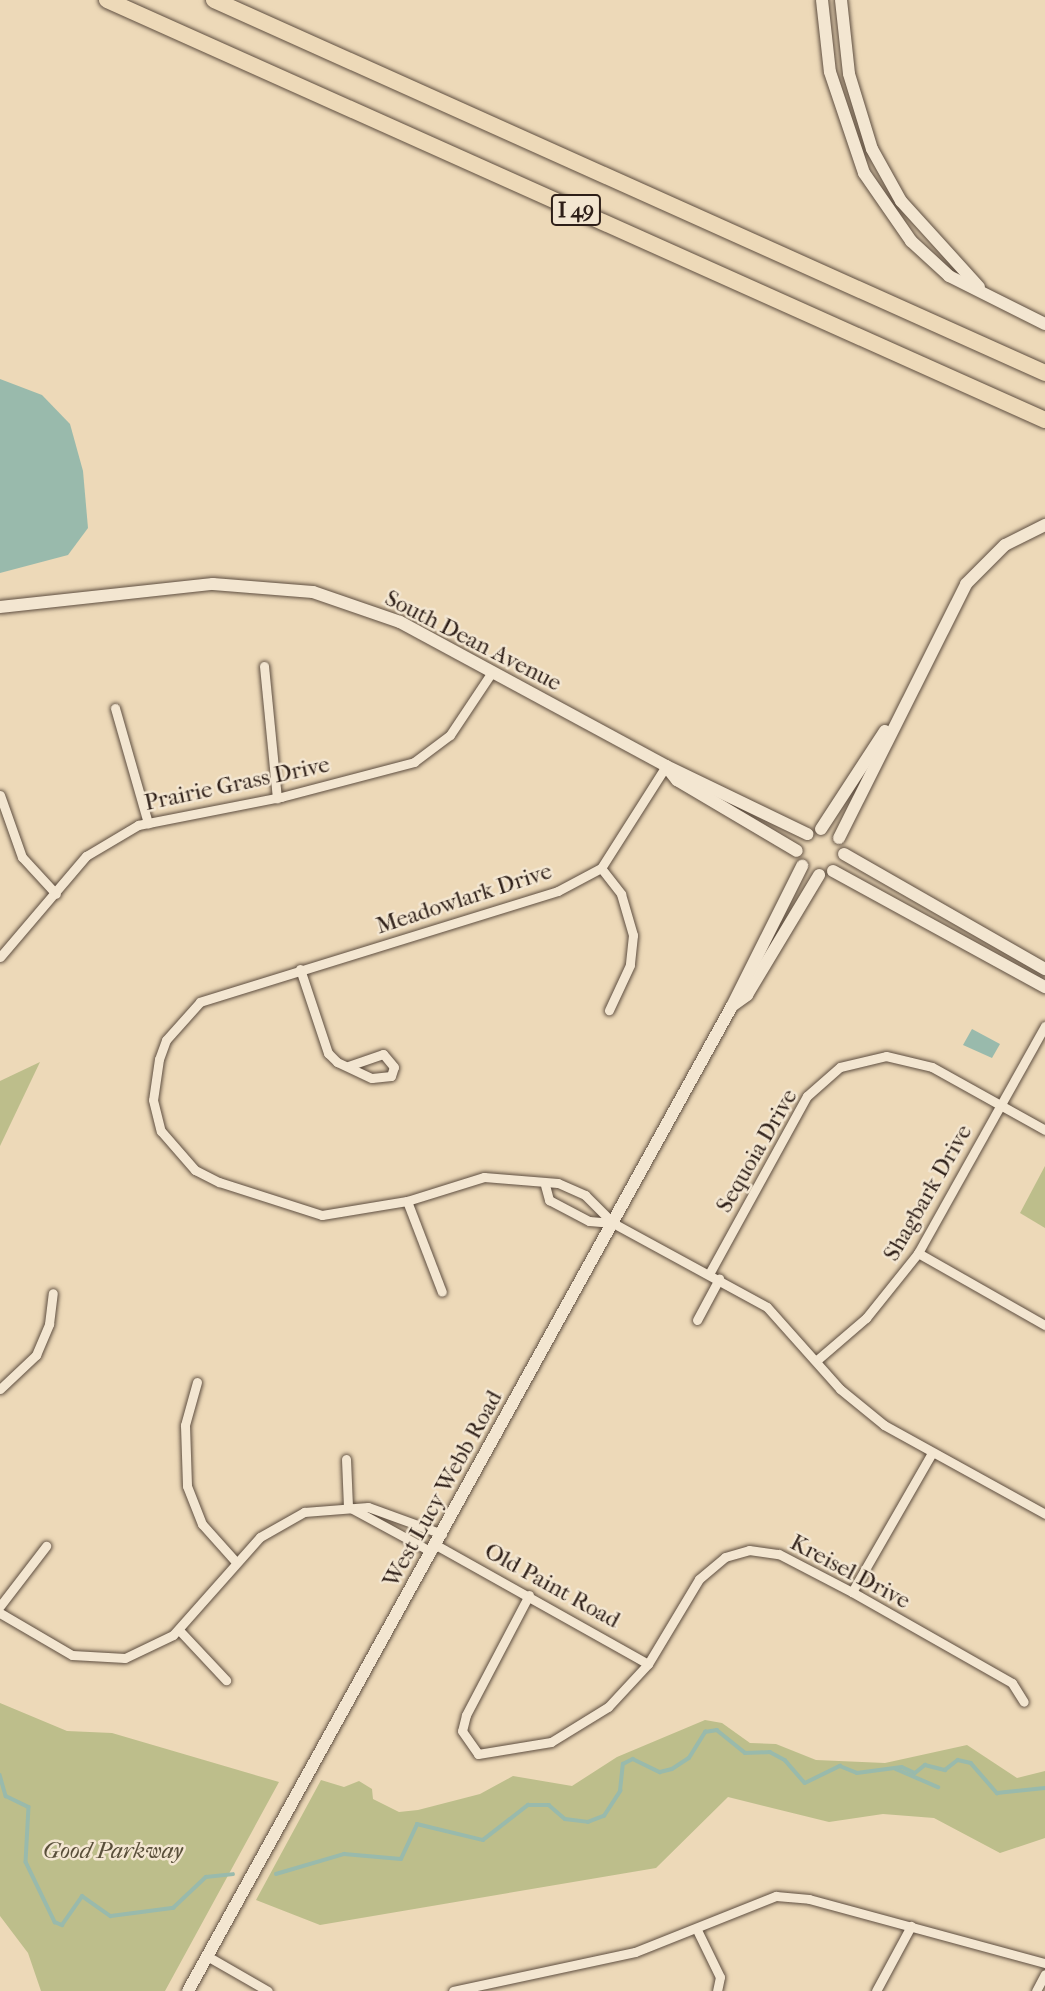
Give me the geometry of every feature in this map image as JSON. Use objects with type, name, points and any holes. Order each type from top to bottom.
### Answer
[{"type":"highway","name":"I 49","points":[[107,0],[1045,420]]},
{"type":"highway","name":"I 49","points":[[214,0],[1045,373]]},
{"type":"street","points":[[822,0],[830,72],[864,173],[911,241],[949,276],[1045,324]]},
{"type":"street","points":[[841,0],[849,74],[872,149],[901,201],[989,298]]},
{"type":"street","points":[[1042,526],[1004,545],[976,570],[839,838],[844,854],[1045,969]]},
{"type":"street","name":"South Dean Avenue","points":[[0,607],[213,584],[313,592],[400,622],[666,766],[807,834]]},
{"type":"street","points":[[844,854],[833,871],[820,875],[802,866],[797,851],[807,834],[821,829],[930,657]]},
{"type":"street","points":[[264,666],[277,798]]},
{"type":"street","name":"Prairie Grass Drive","points":[[0,957],[86,856],[148,823],[277,798],[414,762],[450,735],[492,672]]},
{"type":"street","points":[[115,708],[148,823]]},
{"type":"street","name":"South Dean Avenue","points":[[666,766],[677,780],[797,851]]},
{"type":"street","name":"Meadowlark Drive","points":[[613,1223],[584,1195],[558,1183],[545,1185],[484,1177],[407,1201],[323,1215],[289,1209],[194,1170],[160,1131],[154,1080],[166,1040],[181,1020],[218,992],[558,891],[601,868],[666,766]]},
{"type":"street","points":[[0,795],[22,857],[56,894]]},
{"type":"street","points":[[821,829],[839,838]]},
{"type":"street","name":"West Lucy Webb Road","points":[[188,1991],[732,1006],[802,866]]},
{"type":"street","points":[[601,868],[621,894],[633,935],[630,965],[609,1010]]},
{"type":"street","points":[[833,871],[1045,987]]},
{"type":"street","name":"West Lucy Webb Road","points":[[732,1006],[747,995],[820,875]]},
{"type":"street","points":[[300,969],[327,1053],[349,1066]]},
{"type":"street","name":"Shagbark Drive","points":[[817,1360],[866,1318],[918,1253],[1045,1026]]},
{"type":"street","name":"Sequoia Drive","points":[[709,1274],[807,1096],[840,1067],[886,1056],[932,1067],[1045,1130]]},
{"type":"street","points":[[545,1185],[549,1200],[589,1222],[613,1223],[767,1307],[862,1408],[932,1453],[1045,1514]]},
{"type":"street","points":[[407,1201],[442,1292]]},
{"type":"street","points":[[918,1253],[1045,1325]]},
{"type":"street","points":[[697,1320],[719,1279]]},
{"type":"street","points":[[0,1390],[27,1367],[44,1340],[53,1293]]},
{"type":"street","points":[[197,1382],[184,1436],[187,1486],[202,1524],[236,1562]]},
{"type":"street","points":[[852,1592],[932,1453]]},
{"type":"street","points":[[346,1459],[348,1506]]},
{"type":"street","name":"Old Paint Road","points":[[348,1506],[436,1544],[648,1664]]},
{"type":"street","name":"Old Paint Road","points":[[0,1613],[52,1647],[90,1660],[141,1654],[178,1630],[236,1562],[287,1519],[348,1506],[391,1512],[436,1544]]},
{"type":"street","points":[[0,1606],[46,1546]]},
{"type":"street","name":"Kreisel Drive","points":[[529,1595],[466,1715],[461,1731],[472,1749],[489,1757],[551,1742],[608,1707],[648,1664],[699,1579],[724,1557],[749,1550],[779,1554],[852,1592],[1012,1683],[1024,1702]]},
{"type":"street","points":[[178,1630],[226,1680]]},
{"type":"street","points":[[453,1991],[468,1990],[618,1956],[698,1932],[776,1896],[911,1926],[1045,1963]]},
{"type":"street","points":[[876,1991],[911,1926]]},
{"type":"street","points":[[698,1932],[720,1977],[717,1991]]},
{"type":"street","points":[[207,1956],[268,1991]]},
{"type":"street","points":[[1036,1991],[1045,1974]]},
{"type":"green space","points":[[40,1062],[0,1146],[0,1081]]},
{"type":"green space","points":[[1045,1166],[1045,1228],[1020,1213]]},
{"type":"green space","name":"Good Parkway","points":[[0,1703],[67,1731],[112,1733],[279,1782],[165,1991],[41,1991],[28,1953],[0,1916]]},
{"type":"green space","points":[[705,1720],[722,1723],[750,1743],[776,1744],[816,1760],[885,1763],[967,1745],[1017,1778],[1045,1771],[1045,1838],[1000,1853],[934,1818],[883,1814],[829,1822],[728,1797],[656,1868],[320,1925],[256,1900],[321,1780],[344,1787],[359,1781],[372,1789],[373,1799],[399,1812],[418,1810],[480,1794],[513,1776],[572,1786],[617,1757]]},
{"type":"shaded area","points":[[0,379],[42,395],[70,424],[83,471],[88,528],[68,555],[0,573]]},
{"type":"shaded area","points":[[972,1029],[1000,1044],[992,1058],[963,1045]]},
{"type":"waterway","points":[[276,1874],[344,1854],[401,1859],[417,1824],[483,1840],[528,1805],[549,1805],[565,1819],[588,1822],[604,1816],[620,1791],[623,1764],[633,1759],[660,1772],[672,1769],[689,1758],[705,1732],[717,1730],[745,1753],[770,1752],[785,1760],[805,1783],[840,1766],[857,1773],[902,1767],[915,1773],[925,1765],[945,1770],[958,1760],[971,1763],[997,1793],[1045,1788]]},
{"type":"waterway","points":[[896,1769],[938,1787]]},
{"type":"waterway","points":[[0,1775],[6,1796],[29,1807],[26,1862],[55,1922],[62,1925],[82,1896],[111,1916],[173,1908],[206,1877],[233,1874]]}]
